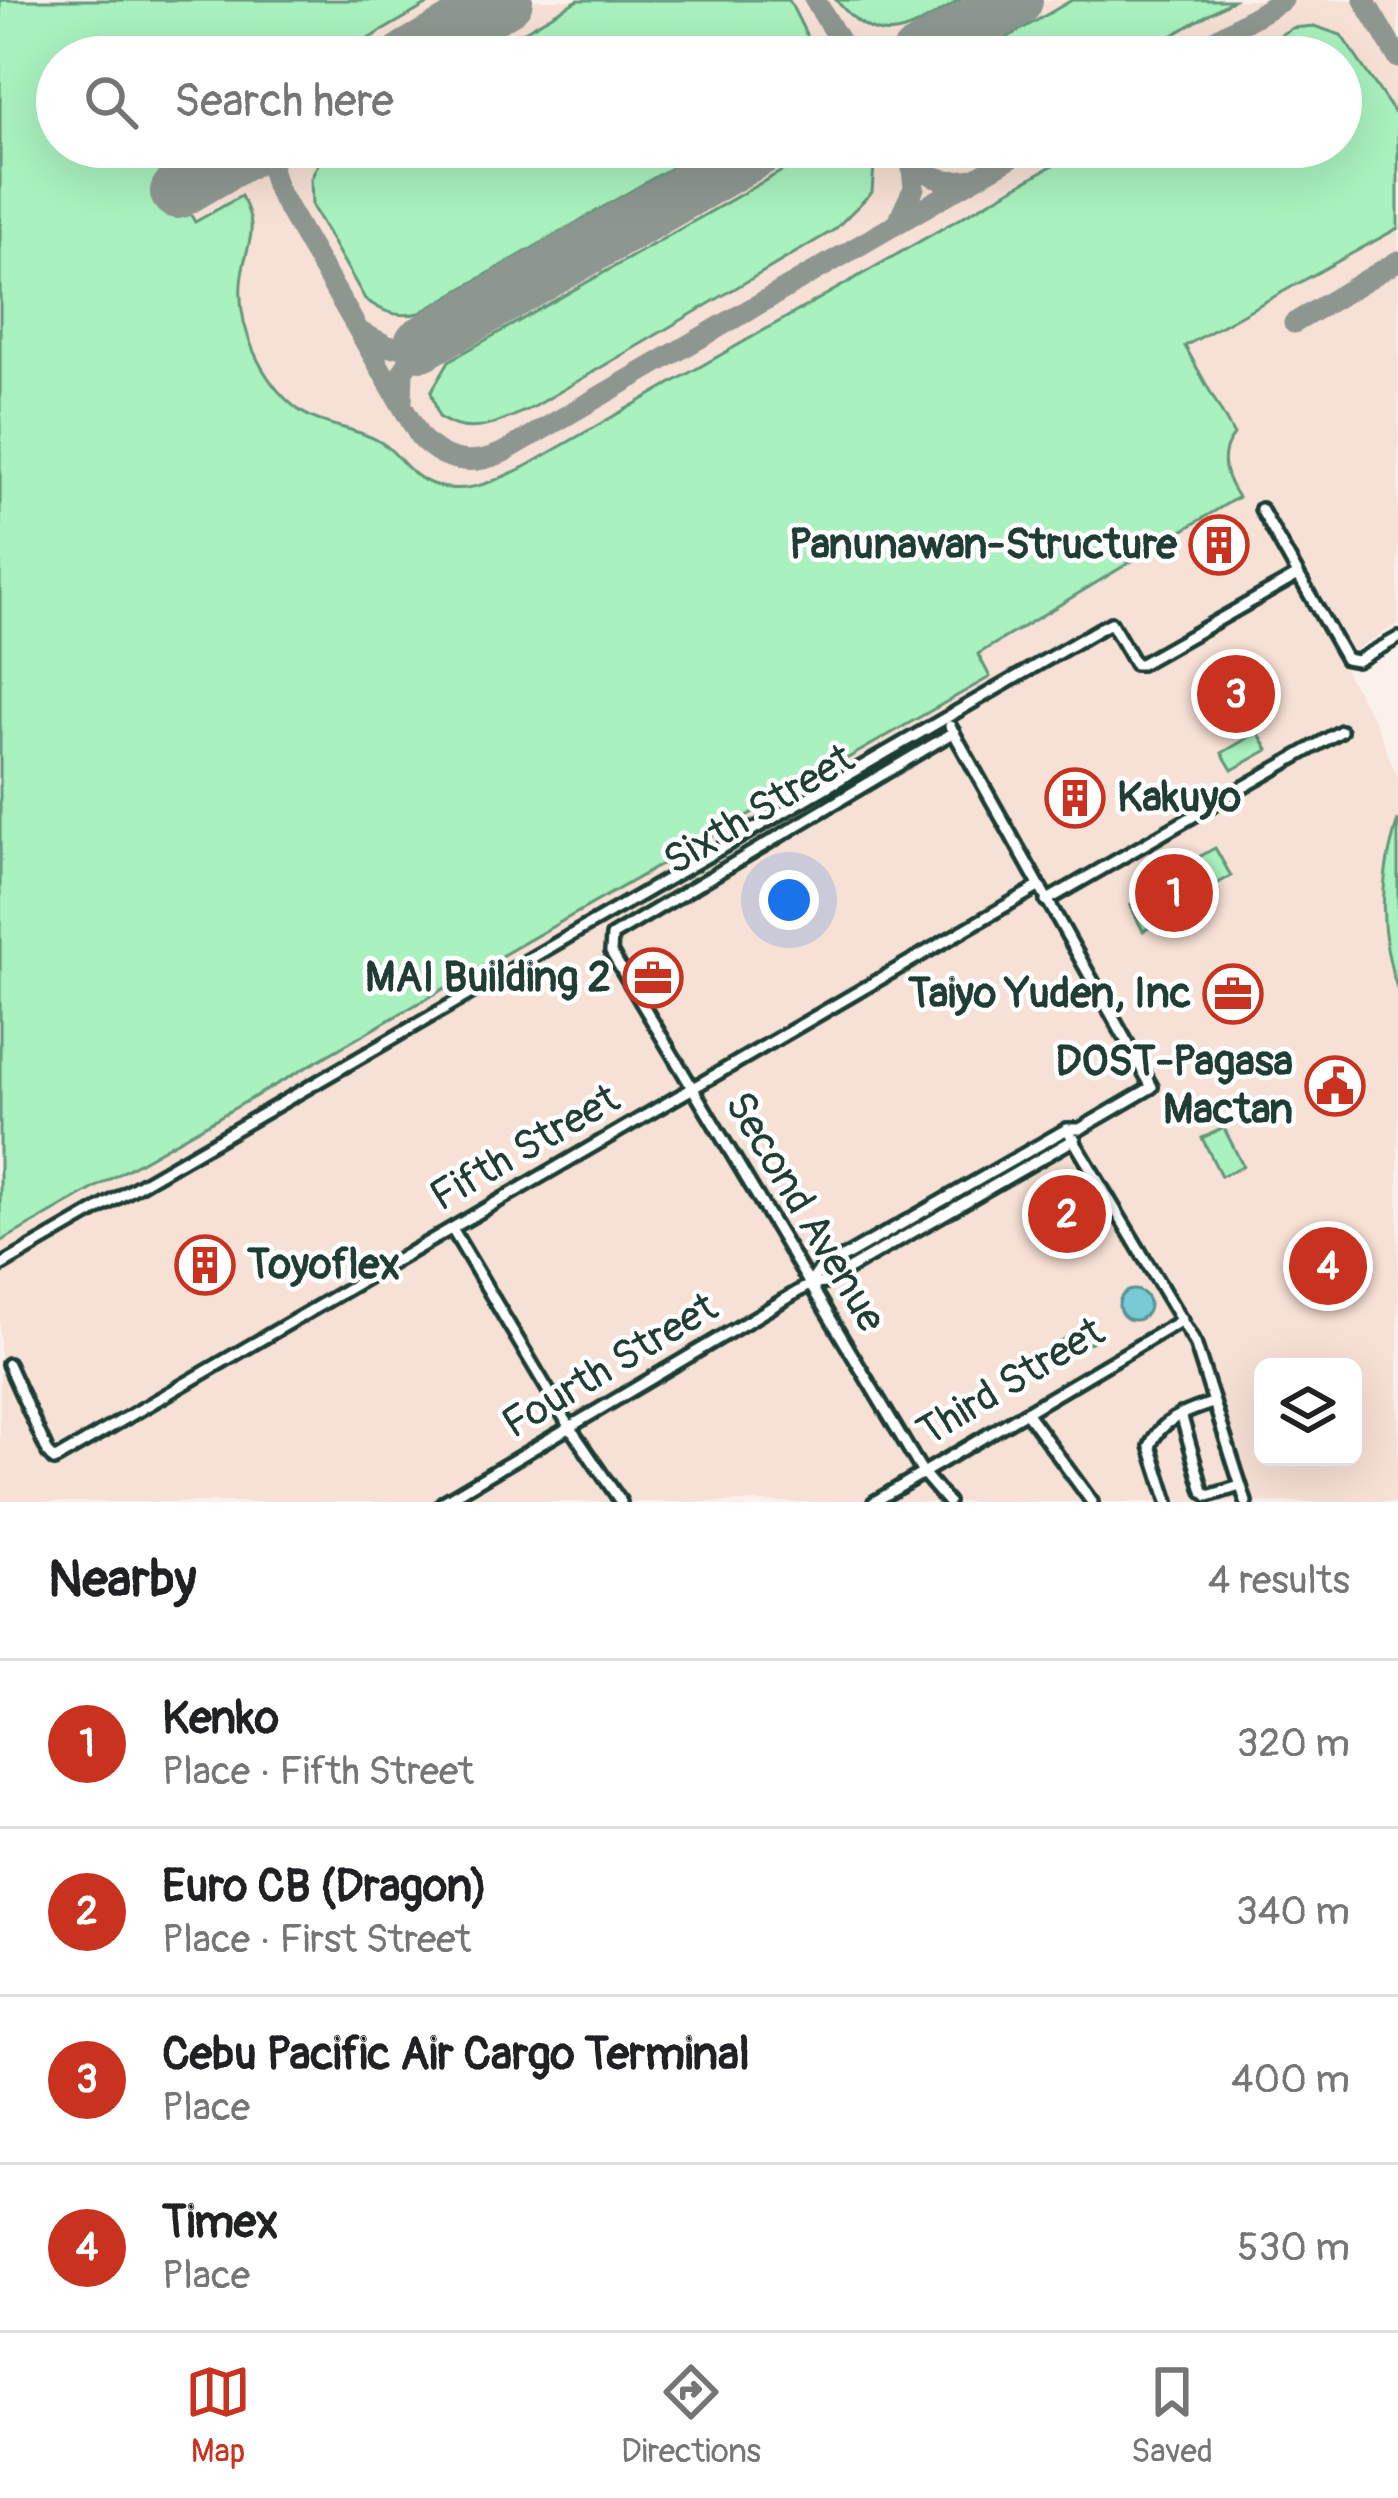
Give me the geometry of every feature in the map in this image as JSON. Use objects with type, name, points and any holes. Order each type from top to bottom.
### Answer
[{"type":"street","points":[[1261,509],[1346,659],[1357,661],[1398,638]]},
{"type":"street","points":[[0,1266],[1111,622],[1135,664],[1141,664],[1298,575]]},
{"type":"street","name":"Sixth Street","points":[[611,952],[612,936],[952,729],[1038,887]]},
{"type":"street","points":[[1038,887],[1046,901],[1341,731]]},
{"type":"street","name":"Fifth Street","points":[[8,1364],[54,1460],[1038,887]]},
{"type":"street","name":"Fourth Street","points":[[809,1285],[818,1272],[1152,1087],[1046,901]]},
{"type":"street","name":"Second Avenue","points":[[611,952],[923,1473],[948,1502]]},
{"type":"street","points":[[1074,1141],[1080,1129]]},
{"type":"street","points":[[1067,1130],[1195,1343],[1246,1502]]},
{"type":"street","points":[[1051,1139],[1058,1151]]},
{"type":"street","name":"Fourth Street","points":[[443,1502],[809,1285],[824,1283],[1074,1141]]},
{"type":"street","points":[[996,1171],[1003,1183]]},
{"type":"street","points":[[947,1198],[954,1210]]},
{"type":"street","points":[[903,1224],[910,1235]]},
{"type":"street","points":[[452,1229],[571,1429],[621,1502]]},
{"type":"street","name":"Third Street","points":[[874,1502],[1182,1320]]},
{"type":"street","points":[[1168,1502],[1150,1446],[1157,1432],[1180,1414],[1212,1403]]},
{"type":"street","points":[[1026,1412],[1092,1502]]},
{"type":"street","points":[[1180,1414],[1203,1491],[1208,1496],[1240,1486]]},
{"type":"shaded area","points":[[0,0],[1398,0],[1398,624],[1353,651],[1269,505],[1253,514],[1376,724],[1398,779],[1384,947],[1398,991],[1398,1502],[0,1502],[0,1242],[989,677],[0,1146]]},
{"type":"green space","points":[[0,0],[435,0],[373,36],[36,36],[36,168],[163,168],[195,222],[241,196],[251,220],[242,271],[243,318],[254,352],[272,383],[306,415],[372,437],[429,483],[457,489],[501,478],[528,465],[1048,168],[1362,168],[1362,66],[1398,118],[1398,228],[1185,346],[1234,435],[1225,466],[1238,497],[978,654],[990,677],[0,1242]]},
{"type":"green space","points":[[578,0],[789,0],[806,36],[516,36]]},
{"type":"green space","points":[[836,0],[960,0],[910,28],[882,32],[852,17]]},
{"type":"green space","points":[[1072,0],[1233,0],[1171,36],[1010,36]]},
{"type":"green space","points":[[1314,26],[1341,35],[1278,36],[1292,28]]},
{"type":"green space","points":[[316,168],[671,168],[420,313],[405,315],[385,311],[365,299],[312,206],[311,179]]},
{"type":"green space","points":[[787,168],[874,168],[872,192],[834,230],[534,407],[474,428],[451,424],[439,417],[431,392],[449,361]]},
{"type":"green space","points":[[1258,732],[1268,750],[1232,770],[1222,753]]},
{"type":"green space","points":[[1398,820],[1398,991],[1383,906]]},
{"type":"green space","points":[[1215,848],[1231,876],[1213,886],[1197,858]]},
{"type":"green space","points":[[1147,897],[1160,922],[1143,931],[1130,906]]},
{"type":"green space","points":[[1224,1128],[1243,1166],[1221,1176],[1202,1138]]},
{"type":"green space","points":[[1089,1324],[1097,1339],[1067,1356],[1059,1342]]},
{"type":"water","points":[[1134,1290],[1149,1305],[1134,1320],[1119,1305]]},
{"type":"taxiway","points":[[815,0],[836,36]]},
{"type":"taxiway","points":[[1221,36],[1283,0]]},
{"type":"taxiway","points":[[1364,0],[1398,58]]},
{"type":"taxiway","points":[[271,168],[278,191],[420,437],[438,452],[468,461],[502,453],[993,168]]},
{"type":"taxiway","points":[[898,221],[914,188],[912,168]]},
{"type":"taxiway","points":[[922,168],[950,180],[972,179]]},
{"type":"taxiway","points":[[1294,323],[1398,261]]},
{"type":"taxiway","points":[[360,332],[390,347],[421,344]]},
{"type":"taxiway","points":[[402,403],[403,371],[421,344]]},
{"type":"runway","points":[[444,36],[506,0]]},
{"type":"runway","points":[[953,36],[1016,0]]},
{"type":"runway","points":[[177,192],[218,168]]},
{"type":"runway","points":[[421,344],[726,168]]},
{"type":"place","name":"Panunawan-Structure","points":[[1219,545]]},
{"type":"place","name":"Cebu Pacific Air Cargo Terminal","points":[[1236,694]]},
{"type":"place","name":"Kakuyo","points":[[1075,798]]},
{"type":"place","name":"Kenko","points":[[1174,893]]},
{"type":"place","name":"MAI Building 2","points":[[653,978]]},
{"type":"place","name":"Taiyo Yuden, Inc","points":[[1233,994]]},
{"type":"place","name":"DOST-Pagasa Mactan","points":[[1335,1086]]},
{"type":"place","name":"Euro CB (Dragon)","points":[[1067,1214]]},
{"type":"place","name":"Toyoflex","points":[[205,1265]]},
{"type":"place","name":"Timex","points":[[1328,1266]]}]
